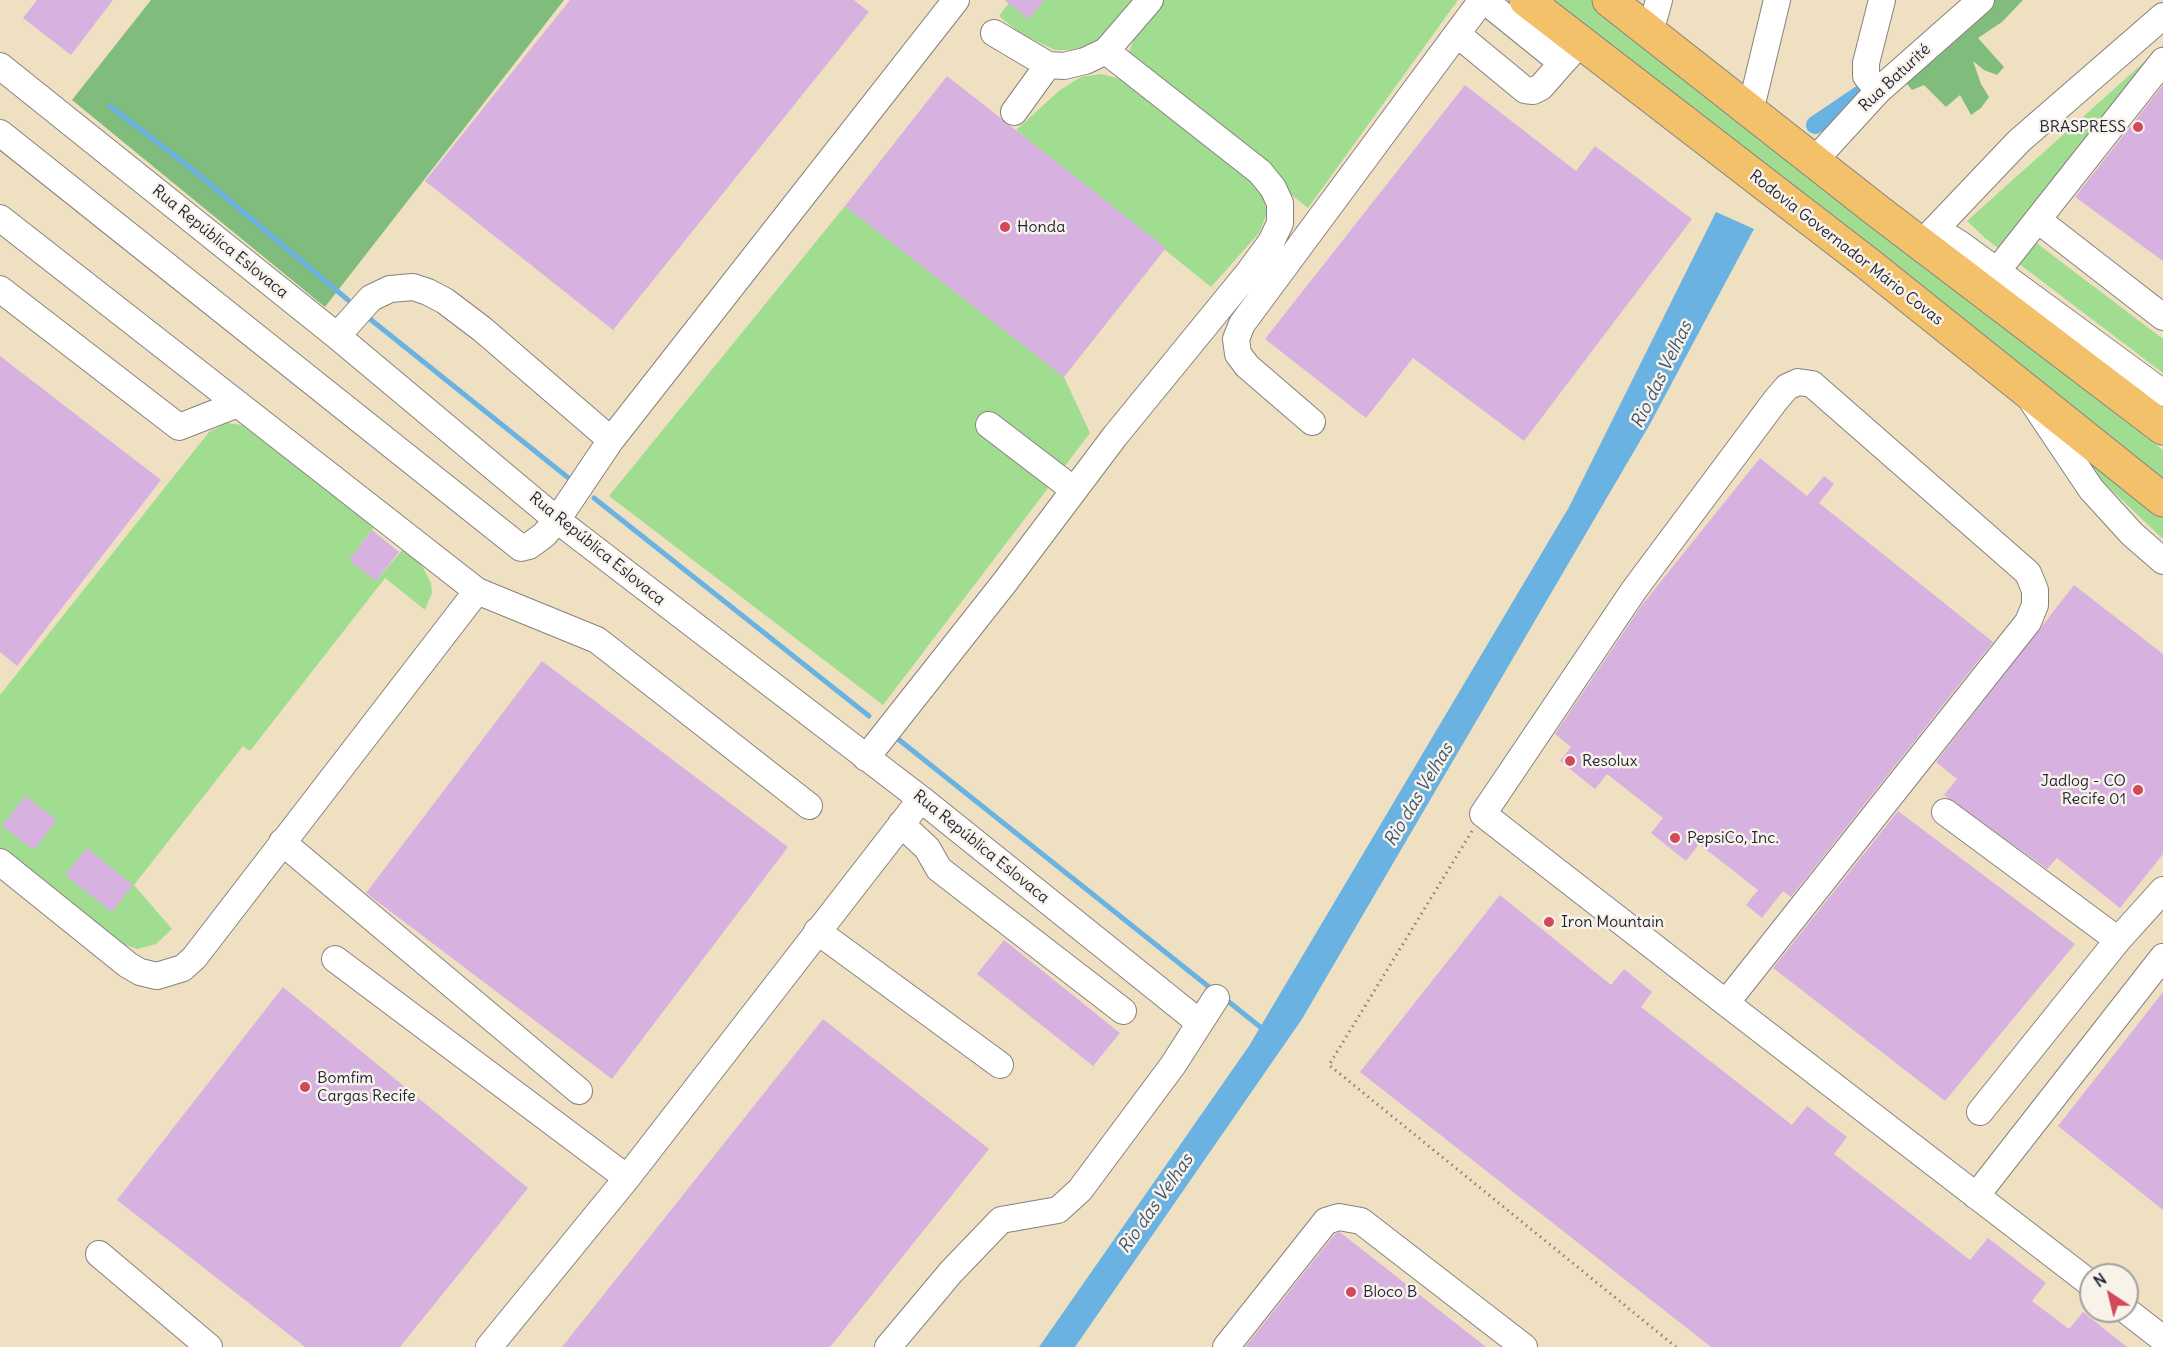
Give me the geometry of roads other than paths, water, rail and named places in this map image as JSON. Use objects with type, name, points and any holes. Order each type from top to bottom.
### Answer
[{"type":"highway","name":"Rodovia Governador Mário Covas","points":[[1526,0],[1572,53],[1867,263],[2163,500]]},
{"type":"highway","points":[[1609,0],[1814,161],[1928,236],[2163,428]]},
{"type":"street","points":[[0,133],[521,548],[529,546],[544,535],[557,520],[611,440],[956,0]]},
{"type":"street","points":[[994,33],[1048,65],[1064,66],[1085,61],[1106,51],[1150,0]]},
{"type":"street","points":[[1312,422],[1247,366],[1238,354],[1236,339],[1242,324],[1457,34],[1483,0],[1572,53],[1541,87],[1533,91],[1525,90],[1457,34]]},
{"type":"street","points":[[1650,33],[1659,0]]},
{"type":"street","points":[[1750,112],[1777,0]]},
{"type":"street","points":[[1874,87],[1866,76],[1866,63],[1882,0]]},
{"type":"street","name":"Rua Baturité","points":[[1814,161],[1874,87],[1981,0]]},
{"type":"street","points":[[2163,16],[2019,141],[1928,236],[1997,271],[2163,393]]},
{"type":"street","points":[[866,758],[1115,436],[1249,272],[1271,242],[1281,214],[1273,188],[1260,172],[1106,51]]},
{"type":"street","points":[[1997,271],[2163,62]]},
{"type":"street","points":[[1014,112],[1048,65]]},
{"type":"street","name":"Rua República Eslovaca","points":[[0,66],[337,336],[557,520],[921,799],[1200,1023]]},
{"type":"street","points":[[0,218],[477,591],[597,640],[809,806]]},
{"type":"street","points":[[2038,220],[2163,317]]},
{"type":"street","points":[[337,336],[372,298],[390,289],[413,287],[428,292],[445,301],[482,329],[611,440]]},
{"type":"street","points":[[0,289],[178,427],[238,404]]},
{"type":"street","points":[[1726,1003],[2028,622],[2035,605],[2035,590],[2028,573],[1812,384],[1798,382],[1787,387],[1775,401],[1620,609],[1482,814],[1726,1003],[1976,1196],[2079,1275]]},
{"type":"street","points":[[2025,391],[2056,441],[2091,489],[2132,534],[2163,561]]},
{"type":"street","points":[[989,425],[1074,490]]},
{"type":"street","points":[[0,862],[128,965],[140,972],[157,976],[174,973],[194,958],[477,591]]},
{"type":"street","points":[[489,1347],[627,1178],[816,931],[921,799]]},
{"type":"street","points":[[1945,812],[2118,940]]},
{"type":"street","points":[[901,824],[927,848],[939,869],[1124,1011]]},
{"type":"street","points":[[282,842],[579,1091]]},
{"type":"street","points":[[1980,1112],[2118,940],[2163,890]]},
{"type":"street","points":[[816,931],[999,1065]]},
{"type":"street","points":[[1976,1196],[2163,957]]},
{"type":"street","points":[[334,958],[627,1178]]},
{"type":"street","points":[[888,1347],[951,1272],[1001,1220],[1058,1210],[1080,1190],[1173,1065],[1216,998]]},
{"type":"street","points":[[1226,1347],[1326,1221],[1339,1216],[1361,1221],[1524,1347]]},
{"type":"street","points":[[99,1254],[209,1347]]},
{"type":"street","points":[[2139,1320],[2163,1339]]},
{"type":"water","points":[[1716,212],[1754,229],[1650,424],[1302,1019],[1075,1347],[1039,1347],[1249,1046],[1569,507]]},
{"type":"waterway","name":"Rio das Velhas","points":[[1815,125],[1874,85]]},
{"type":"waterway","points":[[110,106],[192,169],[348,300]]},
{"type":"waterway","points":[[370,319],[571,480]]},
{"type":"waterway","points":[[594,498],[869,716]]},
{"type":"waterway","points":[[893,735],[1214,991]]},
{"type":"waterway","points":[[1224,998],[1264,1030]]},
{"type":"place","name":"BRASPRESS","points":[[2138,127]]},
{"type":"place","name":"Honda","points":[[1005,227]]},
{"type":"place","name":"Resolux","points":[[1570,761]]},
{"type":"place","name":"Jadlog - CO Recife 01","points":[[2138,790]]},
{"type":"place","name":"PepsiCo, Inc.","points":[[1675,838]]},
{"type":"place","name":"Iron Mountain","points":[[1549,922]]},
{"type":"place","name":"Bomfim Cargas Recife","points":[[305,1087]]},
{"type":"place","name":"Bloco B","points":[[1351,1292]]}]
